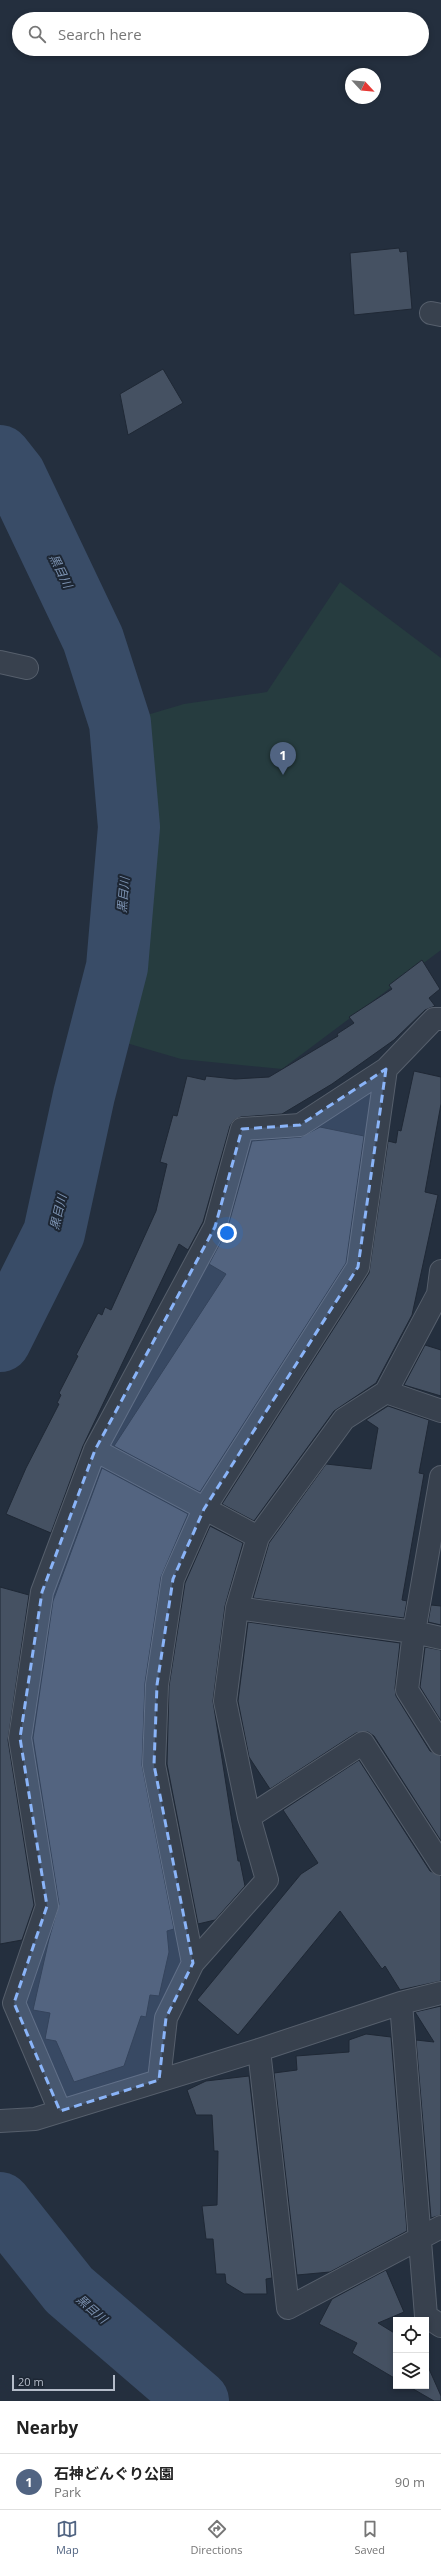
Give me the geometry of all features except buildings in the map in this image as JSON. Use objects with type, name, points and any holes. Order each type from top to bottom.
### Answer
[{"type":"street","points":[[0,662],[27,668]]},
{"type":"street","points":[[60,2110],[14,2003],[46,1906],[20,1738],[42,1592],[95,1450],[215,1227],[242,1130],[300,1125],[386,1069],[434,1019],[441,1019]]},
{"type":"street","points":[[193,1963],[154,1765],[157,1685],[173,1579],[204,1509],[358,1267],[386,1069]]},
{"type":"street","points":[[159,2080],[166,2018],[193,1963],[267,1880],[249,1817],[225,1701],[237,1608],[258,1537],[344,1419],[386,1392],[438,1294],[441,1271]]},
{"type":"street","points":[[386,1392],[441,1412]]},
{"type":"street","points":[[95,1450],[258,1537]]},
{"type":"street","points":[[441,1477],[414,1632],[407,1690],[441,1744]]},
{"type":"street","points":[[237,1608],[414,1632],[441,1638]]},
{"type":"street","points":[[249,1817],[363,1743],[441,1864]]},
{"type":"street","points":[[0,2121],[35,2119],[60,2110],[259,2050],[400,2003],[441,1993]]},
{"type":"street","points":[[400,2003],[426,2316],[441,2326]]},
{"type":"street","points":[[259,2050],[288,2308],[441,2227]]},
{"type":"highlighted area","points":[[386,1069],[358,1267],[204,1509],[173,1579],[157,1685],[154,1765],[193,1963],[166,2018],[159,2080],[60,2111],[14,2003],[47,1906],[20,1738],[42,1592],[95,1450],[215,1227],[242,1129],[300,1125]]},
{"type":"green space","points":[[340,582],[441,658],[441,950],[282,1069],[181,1059],[99,1035],[117,967],[129,827],[120,723],[184,704],[267,692]]},
{"type":"waterway","name":"黒目川","points":[[0,456],[15,475],[93,639],[120,723],[129,827],[117,967],[84,1095],[54,1233],[0,1341]]},
{"type":"waterway","name":"黒目川","points":[[0,2203],[69,2290],[198,2401]]},
{"type":"place","name":"石神どんぐり公園","points":[[283,775]]}]
